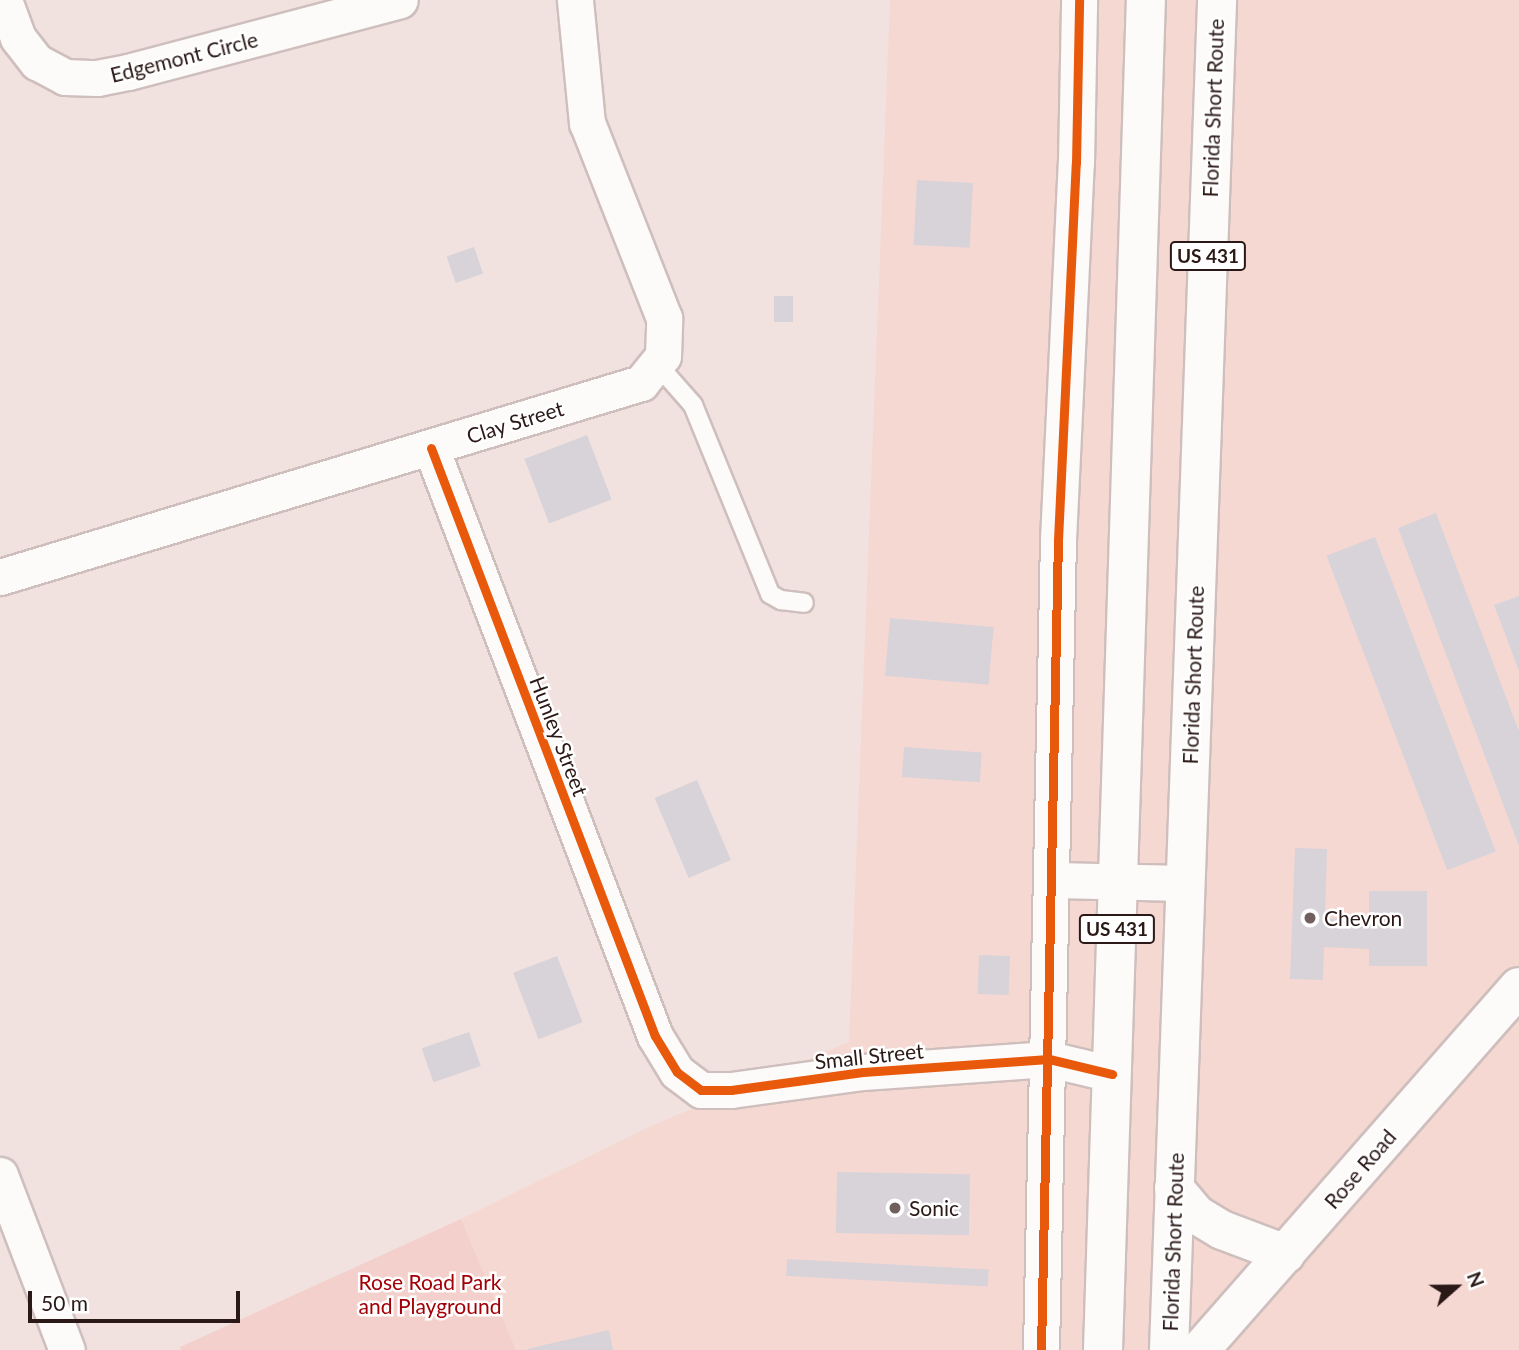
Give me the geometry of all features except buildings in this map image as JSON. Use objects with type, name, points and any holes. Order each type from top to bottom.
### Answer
[{"type":"main road","name":"US 431","points":[[1103,1350],[1146,0]]},
{"type":"main road","name":"Florida Short Route","points":[[1169,1350],[1217,0]]},
{"type":"main road","name":"Rose Road","points":[[1199,1350],[1519,987]]},
{"type":"main road","points":[[1174,1188],[1197,1214],[1222,1230],[1286,1254]]},
{"type":"street","name":"Edgemont Circle","points":[[4,0],[18,38],[37,62],[65,77],[86,78],[128,72],[400,0]]},
{"type":"street","points":[[575,0],[587,123],[664,318],[663,356],[656,363]]},
{"type":"street","points":[[1041,1350],[1058,540],[1076,163],[1079,0]]},
{"type":"street","name":"Clay Street","points":[[0,577],[640,383],[656,363]]},
{"type":"street","name":"Hunley Street","points":[[431,448],[655,1037]]},
{"type":"street","points":[[1052,880],[1186,883]]},
{"type":"street","name":"Small Street","points":[[655,1037],[677,1072],[701,1090],[731,1090],[863,1072],[1048,1059],[1112,1073]]},
{"type":"street","points":[[0,1175],[67,1350]]},
{"type":"lane","points":[[656,363],[693,405],[770,594],[781,600],[804,603]]},
{"type":"shaded area","points":[[890,0],[1519,0],[1519,1350],[516,1350],[461,1219],[651,1126],[849,1042]]},
{"type":"green space","name":"Rose Road Park and Playground","points":[[461,1219],[516,1350],[181,1350],[180,1347]]},
{"type":"cycle path","points":[[1041,1350],[1058,540],[1076,163],[1079,0]]},
{"type":"cycle path","points":[[431,448],[655,1036],[677,1072],[701,1090],[731,1090],[863,1072],[1049,1059],[1112,1074]]},
{"type":"place","name":"Chevron","points":[[1310,918]]},
{"type":"place","name":"Sonic","points":[[895,1208]]}]
